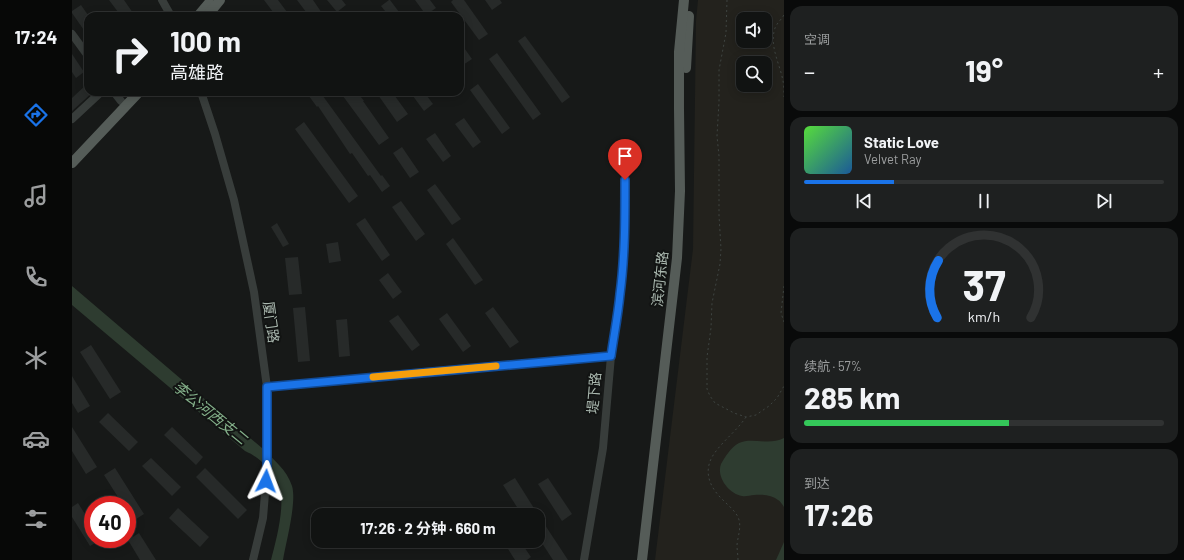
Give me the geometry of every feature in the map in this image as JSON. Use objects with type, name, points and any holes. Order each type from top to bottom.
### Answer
[{"type":"main road","points":[[201,12],[211,0]]},
{"type":"main road","points":[[210,12],[220,0]]},
{"type":"main road","name":"滨河东路","points":[[642,560],[677,258],[680,191],[679,52],[684,0]]},
{"type":"main road","name":"滨河东路","points":[[648,560],[683,257],[686,195],[686,65],[691,0]]},
{"type":"main road","points":[[72,153],[126,96]]},
{"type":"main road","points":[[72,163],[135,96]]},
{"type":"street","points":[[162,0],[169,12]]},
{"type":"street","points":[[72,34],[84,50]]},
{"type":"street","points":[[72,119],[97,96]]},
{"type":"street","points":[[117,96],[121,101]]},
{"type":"street","name":"厦门路","points":[[202,96],[236,208],[254,292],[267,387],[267,469],[263,518],[253,560]]},
{"type":"street","name":"堤下路","points":[[584,560],[603,448],[611,356],[620,294],[624,256],[625,180]]},
{"type":"street","points":[[267,387],[611,356]]},
{"type":"path","points":[[727,0],[726,33],[719,70],[717,136],[718,215],[721,249],[720,264],[712,303],[706,373],[707,389],[715,403],[734,413],[746,417],[756,415],[769,406],[777,398],[784,386]]},
{"type":"path","points":[[784,15],[777,24],[774,36],[777,59],[783,81],[784,97]]},
{"type":"path","points":[[784,286],[781,313],[784,322]]},
{"type":"path","points":[[738,560],[737,545],[740,522],[738,516],[711,487],[708,477],[708,467],[712,458],[722,444],[740,426],[746,417]]},
{"type":"shaded area","points":[[698,0],[784,0],[784,560],[655,560],[693,249],[696,21]]},
{"type":"water","name":"李公河西支二","points":[[72,286],[262,448],[287,475],[292,486],[293,502],[283,560],[271,560],[280,523],[281,494],[277,481],[265,465],[260,460],[245,451],[72,305]]},
{"type":"water","points":[[784,438],[784,507],[776,498],[760,495],[737,495],[728,488],[722,479],[720,469],[724,458],[733,447],[744,441],[767,442]]},
{"type":"water","points":[[784,542],[784,560],[776,560]]},
{"type":"building","points":[[109,0],[124,0],[132,12],[118,12]]},
{"type":"building","points":[[264,0],[278,0],[287,12],[273,12]]},
{"type":"building","points":[[297,0],[313,0],[321,12],[306,12]]},
{"type":"building","points":[[327,0],[342,0],[346,5],[337,12]]},
{"type":"building","points":[[390,0],[399,12],[386,12],[381,6]]},
{"type":"building","points":[[415,0],[430,0],[436,8],[430,12],[424,12]]},
{"type":"building","points":[[453,0],[464,0],[488,34],[479,40],[464,20],[464,12],[458,12],[451,2]]},
{"type":"building","points":[[485,0],[500,0],[502,3],[492,10]]},
{"type":"building","points":[[81,5],[86,12],[84,12],[84,30],[72,13],[72,11]]},
{"type":"building","points":[[525,36],[570,97],[562,103],[518,41]]},
{"type":"building","points":[[464,48],[472,59],[464,64]]},
{"type":"building","points":[[497,53],[541,114],[533,120],[489,59]]},
{"type":"building","points":[[72,54],[84,72],[76,78],[72,72]]},
{"type":"building","points":[[478,84],[510,128],[502,134],[470,90]]},
{"type":"building","points":[[84,87],[84,96],[89,96],[72,111],[72,98]]},
{"type":"building","points":[[309,96],[323,96],[381,176],[382,175],[390,186],[382,192],[370,175],[368,176],[352,153],[350,154],[318,106],[317,107]]},
{"type":"building","points":[[343,96],[360,96],[364,101],[389,138],[379,145]]},
{"type":"building","points":[[379,96],[395,96],[408,114],[397,122]]},
{"type":"building","points":[[413,96],[427,96],[433,104],[424,111]]},
{"type":"building","points":[[464,118],[481,142],[473,148],[455,124]]},
{"type":"building","points":[[304,122],[358,196],[349,203],[295,129]]},
{"type":"building","points":[[435,133],[451,156],[443,162],[426,139]]},
{"type":"building","points":[[402,147],[419,172],[410,178],[393,153]]},
{"type":"building","points":[[435,184],[461,219],[452,225],[427,190]]},
{"type":"building","points":[[401,201],[425,234],[416,241],[392,207]]},
{"type":"building","points":[[365,218],[390,255],[382,261],[356,224]]},
{"type":"building","points":[[277,223],[289,244],[283,247],[271,227]]},
{"type":"building","points":[[453,238],[483,280],[475,285],[446,244]]},
{"type":"building","points":[[338,242],[341,261],[329,263],[326,244]]},
{"type":"building","points":[[298,257],[302,294],[289,295],[285,258]]},
{"type":"building","points":[[388,273],[402,292],[393,299],[379,280]]},
{"type":"building","points":[[305,307],[310,361],[298,362],[293,308]]},
{"type":"building","points":[[493,307],[519,342],[510,348],[485,313]]},
{"type":"building","points":[[447,313],[471,346],[463,352],[439,319]]},
{"type":"building","points":[[398,315],[420,345],[412,351],[389,321]]},
{"type":"building","points":[[347,319],[350,356],[339,357],[336,320]]},
{"type":"building","points":[[91,345],[121,392],[110,399],[80,352]]},
{"type":"building","points":[[72,376],[90,406],[78,413],[72,403]]},
{"type":"building","points":[[108,413],[138,442],[129,451],[99,422]]},
{"type":"building","points":[[72,427],[97,467],[86,474],[72,451]]},
{"type":"building","points":[[172,427],[203,457],[196,465],[164,435]]},
{"type":"building","points":[[151,458],[181,487],[172,496],[142,466]]},
{"type":"building","points":[[115,468],[133,496],[117,496],[104,475]]},
{"type":"building","points":[[205,468],[247,510],[238,519],[196,477]]},
{"type":"building","points":[[515,478],[534,508],[518,508],[503,485]]},
{"type":"building","points":[[548,478],[572,514],[562,521],[538,484]]},
{"type":"building","points":[[136,501],[144,514],[136,519]]},
{"type":"building","points":[[78,503],[84,513],[84,536],[72,517],[72,507]]},
{"type":"building","points":[[178,508],[209,537],[200,547],[169,518]]},
{"type":"building","points":[[545,525],[568,560],[553,560],[545,548]]},
{"type":"building","points":[[139,533],[156,560],[140,560],[133,548],[136,548],[136,535]]},
{"type":"building","points":[[507,548],[525,548],[531,557],[527,560],[515,560]]},
{"type":"slow traffic","points":[[373,377],[496,366]]},
{"type":"route","points":[[266,481],[267,387],[611,356],[624,256],[625,180]]}]
